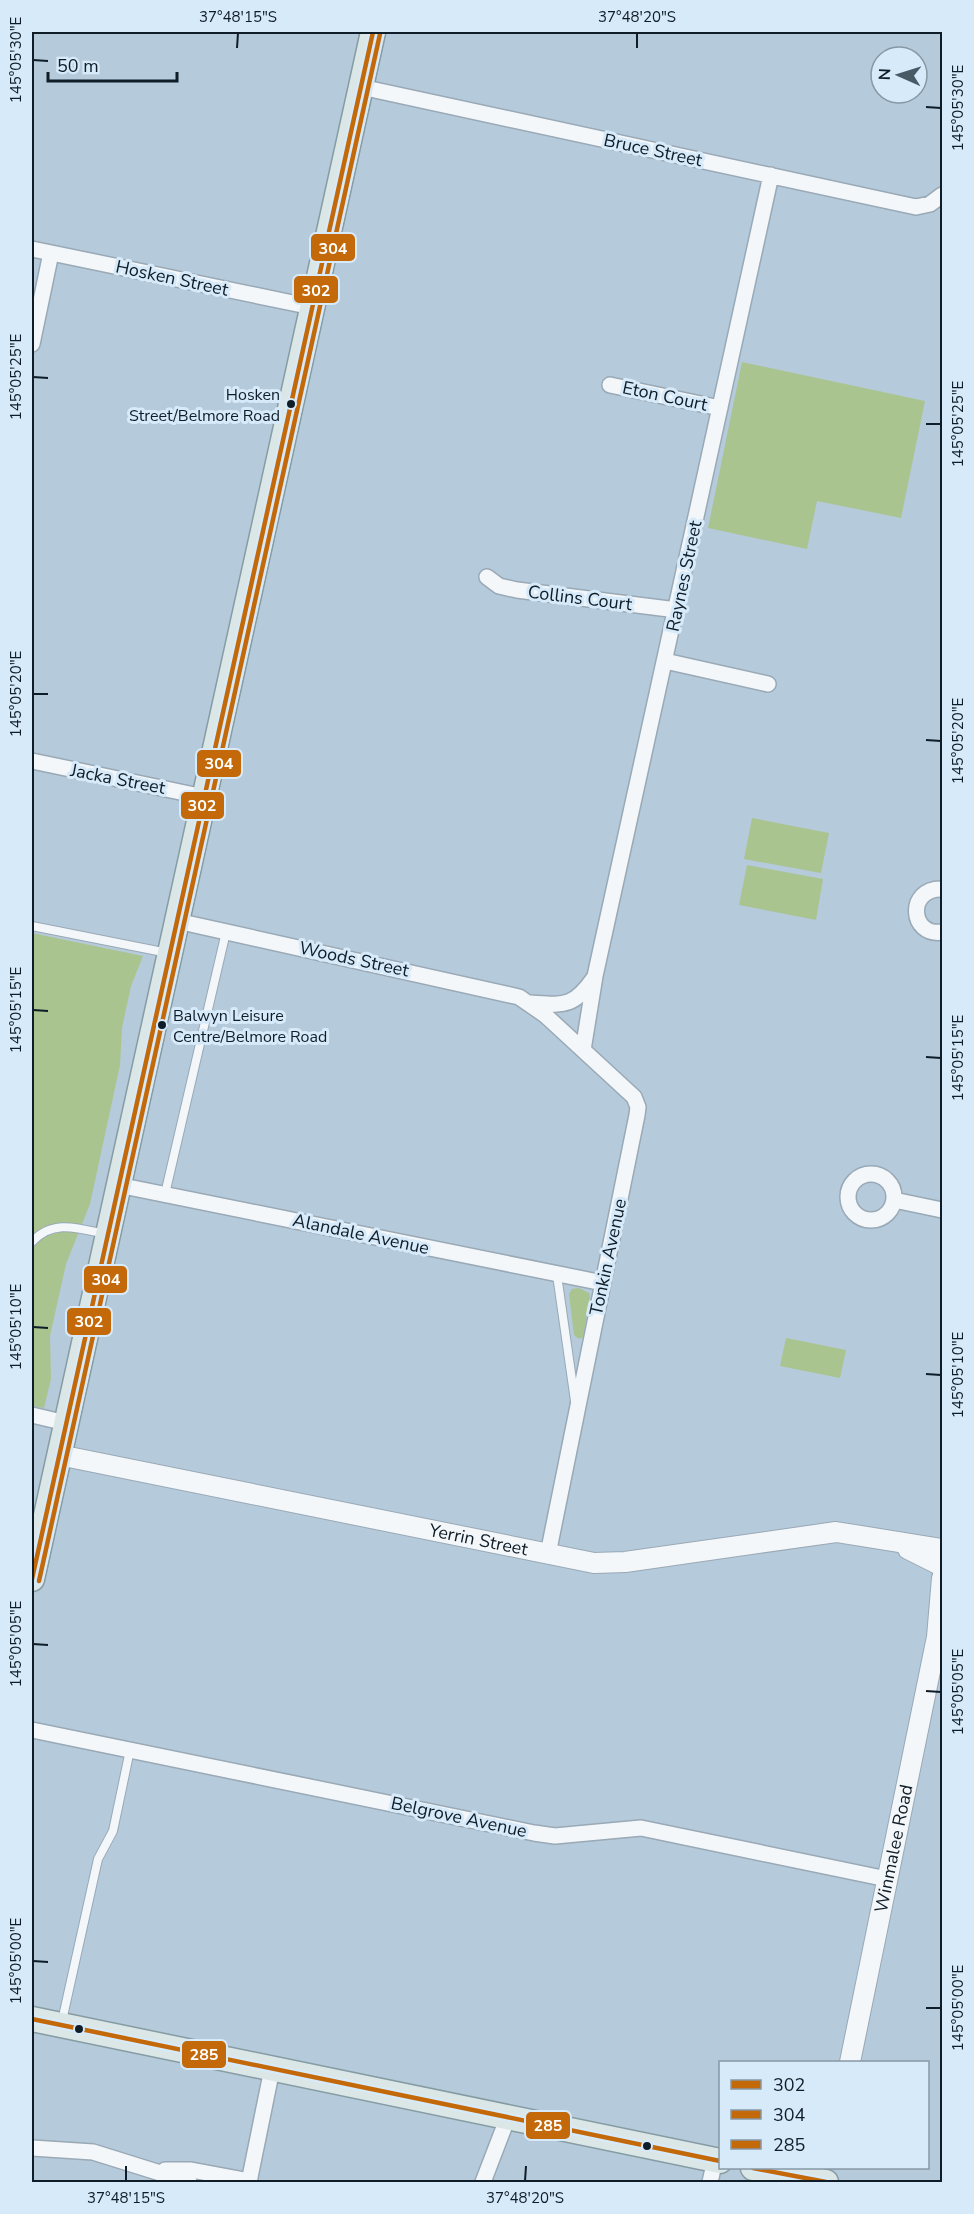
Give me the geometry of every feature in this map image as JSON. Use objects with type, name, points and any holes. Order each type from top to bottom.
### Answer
[{"type":"main road","points":[[32,1579],[373,32]]},
{"type":"main road","points":[[32,2019],[508,2117],[715,2168]]},
{"type":"main road","points":[[762,2169],[826,2176]]},
{"type":"street","name":"Bruce Street","points":[[361,87],[916,207],[930,204],[942,195]]},
{"type":"street","name":"Raynes Street","points":[[583,1050],[595,976],[771,175]]},
{"type":"street","name":"Hosken Street","points":[[32,249],[312,307]]},
{"type":"street","points":[[32,344],[51,253]]},
{"type":"street","name":"Eton Court","points":[[610,385],[720,408]]},
{"type":"street","name":"Collins Court","points":[[488,577],[499,586],[517,590],[677,610]]},
{"type":"street","points":[[665,661],[768,684]]},
{"type":"street","name":"Jacka Street","points":[[32,761],[204,796]]},
{"type":"street","points":[[942,889],[929,890],[923,895],[917,908],[919,922],[924,928],[930,932],[942,932]]},
{"type":"street","name":"Woods Street","points":[[177,921],[500,991],[530,1003]]},
{"type":"street","name":"Raynes Street","points":[[530,1003],[561,1005],[576,1000],[595,976]]},
{"type":"street","name":"Tonkin Avenue","points":[[530,1003],[634,1097],[638,1107],[548,1554]]},
{"type":"street","name":"Alandale Avenue","points":[[118,1185],[603,1283]]},
{"type":"street","points":[[894,1200],[942,1210]]},
{"type":"street","points":[[32,1416],[66,1423]]},
{"type":"street","name":"Yerrin Street","points":[[59,1455],[603,1564],[836,1532],[899,1544],[941,1563]]},
{"type":"street","name":"Winmalee Road","points":[[850,2061],[940,1629],[941,1563]]},
{"type":"street","name":"Belgrove Avenue","points":[[32,1730],[534,1833],[555,1836],[641,1828],[887,1879]]},
{"type":"street","points":[[147,2169],[191,2170],[249,2182],[272,2069]]},
{"type":"street","points":[[483,2182],[508,2117]]},
{"type":"street","points":[[32,2148],[93,2152],[189,2182]]},
{"type":"lane","points":[[32,926],[170,954]]},
{"type":"lane","points":[[165,1194],[226,932]]},
{"type":"lane","points":[[32,1242],[42,1232],[64,1226],[107,1234]]},
{"type":"lane","points":[[557,1275],[576,1412]]},
{"type":"lane","points":[[61,2026],[98,1859],[113,1831],[130,1750]]},
{"type":"green space","points":[[742,362],[925,401],[901,518],[817,501],[807,549],[708,528]]},
{"type":"green space","points":[[752,818],[829,833],[821,873],[744,859]]},
{"type":"green space","points":[[747,865],[823,879],[816,920],[739,905]]},
{"type":"green space","points":[[32,933],[143,956],[131,986],[122,1028],[120,1065],[90,1204],[66,1264],[50,1336],[51,1379],[44,1408],[32,1406]]},
{"type":"green space","points":[[579,1288],[589,1293],[590,1296],[583,1337],[579,1339],[574,1335],[569,1294],[572,1289]]},
{"type":"green space","points":[[786,1338],[846,1350],[840,1378],[780,1366]]},
{"type":"transit line","name":"302","points":[[32,1579],[373,32]]},
{"type":"transit line","name":"304","points":[[39,1581],[380,34]]},
{"type":"transit line","name":"285","points":[[32,2019],[719,2161]]},
{"type":"transit line","name":"285","points":[[758,2169],[826,2182]]},
{"type":"place","name":"Hosken Street/Belmore Road","points":[[291,404]]},
{"type":"place","name":"Balwyn Leisure Centre/Belmore Road","points":[[162,1025]]}]
